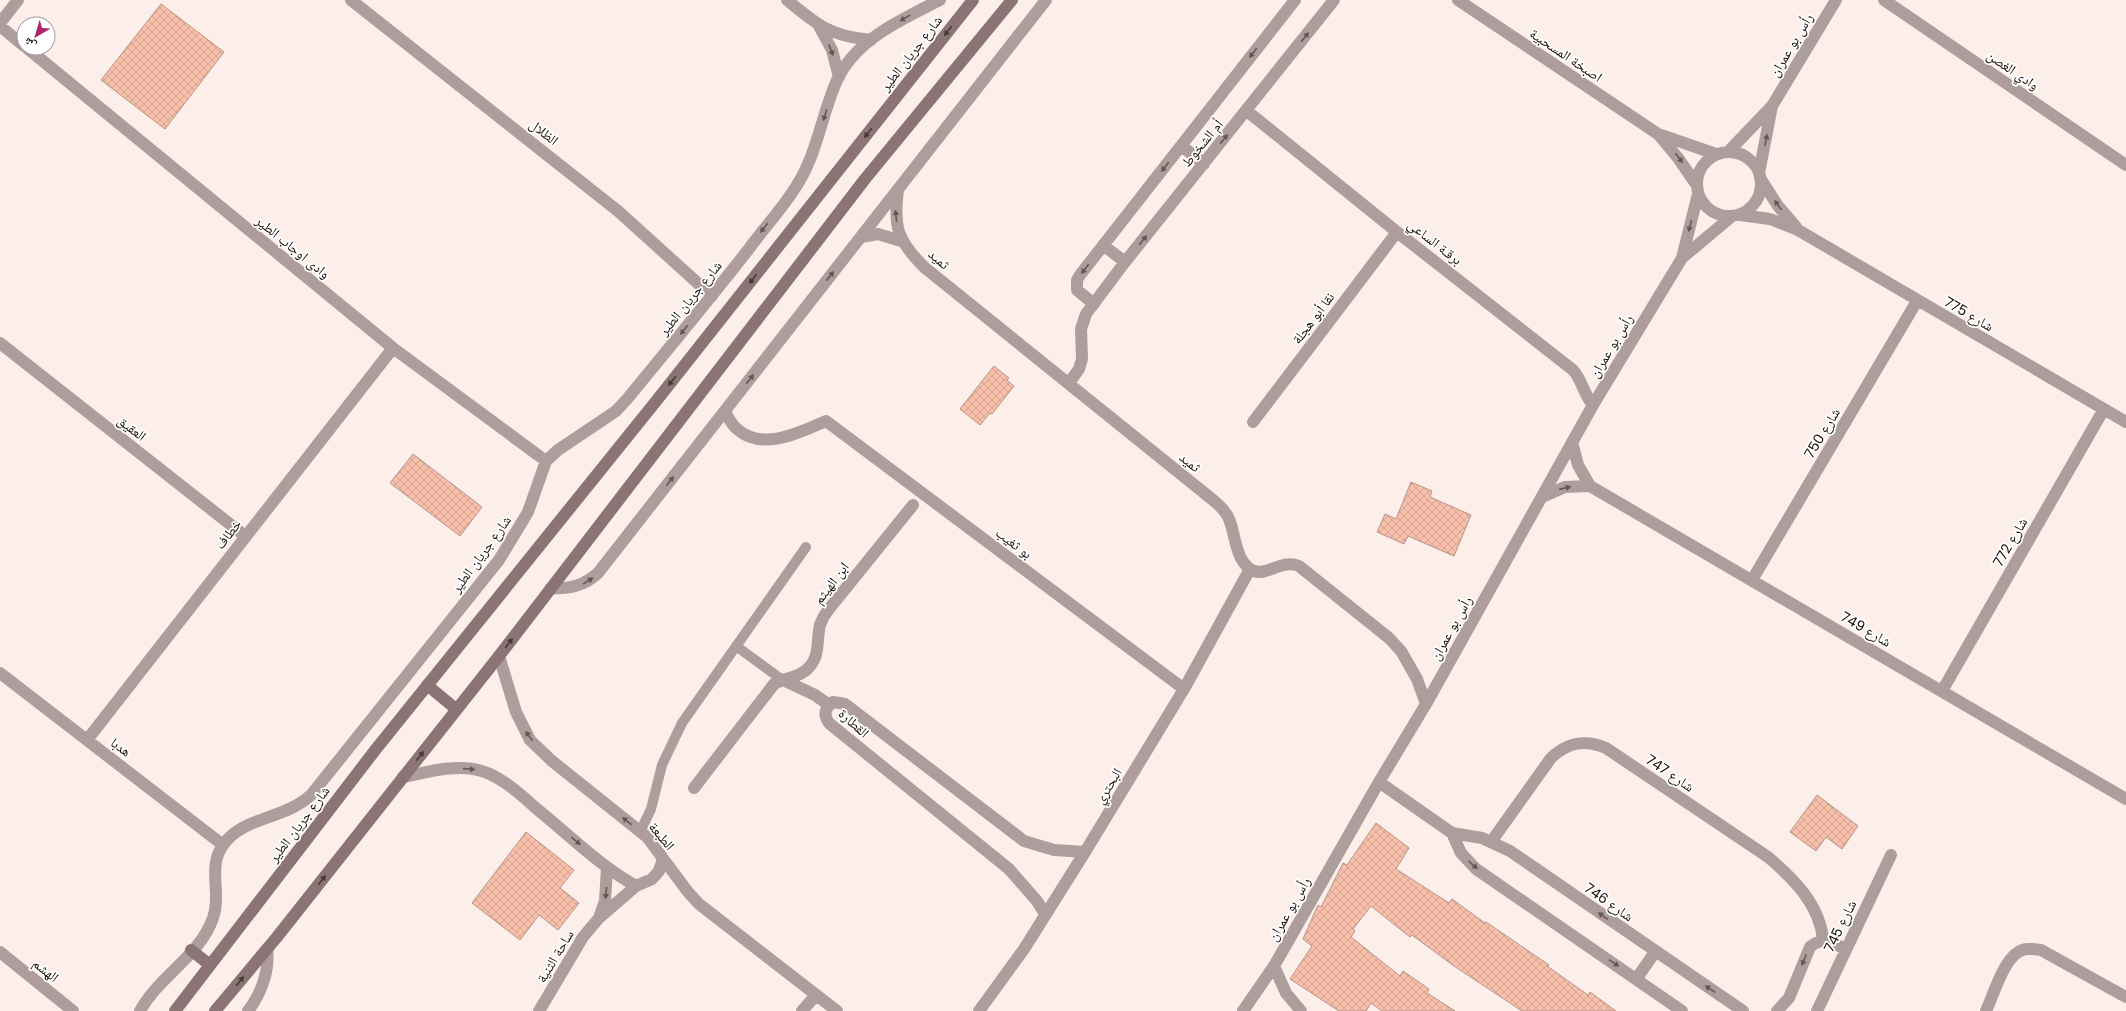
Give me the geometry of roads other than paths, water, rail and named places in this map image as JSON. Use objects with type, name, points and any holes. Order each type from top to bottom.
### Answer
[{"type":"street","points":[[16,39],[0,25],[18,0]]},
{"type":"street","name":"الظلال","points":[[351,0],[618,211],[712,296]]},
{"type":"street","points":[[787,0],[819,26],[844,36],[871,40]]},
{"type":"street","name":"شارع جريان الطير","points":[[140,1011],[150,995],[201,940],[213,918],[215,908],[215,863],[223,845],[238,831],[294,808],[311,795],[499,560],[528,512],[546,462],[558,450],[616,411],[712,296],[797,185],[813,150],[839,77],[854,57],[871,40],[905,18],[940,0]]},
{"type":"street","name":"شارع جريان الطير","points":[[175,1011],[427,685],[656,400],[973,0]]},
{"type":"street","points":[[215,1011],[267,948],[499,656],[866,179],[1012,0]]},
{"type":"street","points":[[551,588],[564,589],[583,584],[598,573],[1046,0]]},
{"type":"street","name":"أم الشخوط","points":[[1094,304],[1077,290],[1077,280],[1295,0]]},
{"type":"street","name":"أم الشخوط","points":[[1069,383],[1079,369],[1082,360],[1080,337],[1083,321],[1094,304],[1125,262],[1247,111],[1334,0]]},
{"type":"street","name":"اصبخة المسحبية","points":[[1458,0],[1658,134],[1716,154]]},
{"type":"street","name":"رأس بو عمران","points":[[1728,152],[1772,106],[1836,0]]},
{"type":"street","name":"وادي الغصن","points":[[1884,0],[2126,165]]},
{"type":"street","points":[[819,26],[832,50],[839,77]]},
{"type":"street","name":"وادى اوجاب الطير","points":[[37,56],[393,348],[546,462]]},
{"type":"street","name":"رأس بو عمران","points":[[1760,176],[1772,106]]},
{"type":"street","name":"برقـة الساعي","points":[[1247,111],[1397,232],[1573,370],[1581,380],[1587,397],[1593,405]]},
{"type":"street","name":"اصبخة المسحبية","points":[[1658,134],[1678,158],[1697,189]]},
{"type":"street","points":[[1182,146],[1204,164]]},
{"type":"street","points":[[1728,152],[1738,153],[1747,158],[1760,176],[1760,193],[1756,202],[1735,216],[1714,213],[1707,208],[1697,189],[1702,166],[1716,154],[1728,152]]},
{"type":"street","name":"شارع 775","points":[[1760,176],[1778,206],[1798,230]]},
{"type":"street","name":"رأس بو عمران","points":[[1243,1011],[1274,966],[1378,782],[1426,704],[1593,405],[1682,258],[1697,189]]},
{"type":"street","points":[[861,237],[878,234],[901,241],[896,216],[898,190]]},
{"type":"street","name":"رأس بو عمران","points":[[1682,258],[1735,216]]},
{"type":"street","name":"شارع 775","points":[[1735,216],[1770,219],[1798,230],[2126,422]]},
{"type":"street","name":"نقا أبو هجلة","points":[[1253,422],[1397,232]]},
{"type":"street","name":"ثميد","points":[[901,241],[924,267],[1069,383],[1220,507],[1229,518],[1241,559],[1250,568]]},
{"type":"street","points":[[1103,245],[1125,262]]},
{"type":"street","name":"شارع 750","points":[[1752,580],[1917,301]]},
{"type":"street","name":"العقيق","points":[[0,343],[245,536]]},
{"type":"street","name":"خطاف","points":[[87,740],[393,348]]},
{"type":"street","name":"شارع 772","points":[[1942,691],[2104,409]]},
{"type":"street","name":"بو ثغيب","points":[[724,412],[737,429],[756,440],[776,439],[826,421],[1184,690]]},
{"type":"street","points":[[1542,497],[1565,488],[1590,486],[1578,465],[1572,442]]},
{"type":"street","name":"شارع 749","points":[[1590,486],[2125,796]]},
{"type":"street","name":"ابن الهيثم","points":[[694,788],[774,684],[781,679],[798,675],[809,668],[818,650],[820,625],[829,609],[913,505]]},
{"type":"street","points":[[1250,568],[1261,572],[1289,563],[1303,568],[1389,638],[1402,651],[1417,679],[1426,704]]},
{"type":"street","name":"البحتري","points":[[978,1011],[1009,971],[1085,852],[1184,690],[1250,568]]},
{"type":"street","name":"الطبعة","points":[[499,656],[516,712],[530,740],[552,761],[648,837],[663,859],[699,904],[837,1011]]},
{"type":"street","name":"هدبا","points":[[0,673],[223,845]]},
{"type":"street","points":[[781,679],[815,695],[829,705]]},
{"type":"street","points":[[427,685],[456,710]]},
{"type":"street","name":"القطارة","points":[[1045,914],[1009,869],[830,724],[825,714],[829,705],[833,702],[841,702],[849,707],[1024,841],[1054,850],[1085,852]]},
{"type":"street","name":"شارع 747","points":[[1491,842],[1560,749],[1571,744],[1582,742],[1595,744],[1612,753],[1768,858],[1783,870],[1796,883],[1814,909],[1822,929],[1823,940]]},
{"type":"street","points":[[403,777],[458,769],[474,769],[490,775],[524,798],[607,867],[636,886]]},
{"type":"street","name":"شارع 746","points":[[1378,782],[1452,833],[1472,836],[1491,842],[1510,851],[1743,1011]]},
{"type":"street","points":[[1452,833],[1461,853],[1476,869],[1682,1011]]},
{"type":"street","name":"شارع 745","points":[[1817,1011],[1845,949],[1891,855]]},
{"type":"street","name":"ساحة الثنية","points":[[539,1011],[575,948],[599,918],[636,886],[652,879],[659,871],[663,859]]},
{"type":"street","name":"ساحة الثنية","points":[[599,918],[605,901],[607,867]]},
{"type":"street","points":[[1778,1011],[1789,998],[1810,947],[1815,942],[1823,940],[1830,941],[1845,949]]},
{"type":"street","points":[[248,1011],[263,983],[268,958],[267,948]]},
{"type":"street","points":[[1986,1011],[2009,961],[2017,952],[2029,948],[2041,950],[2126,997]]},
{"type":"street","points":[[191,950],[210,966]]},
{"type":"street","name":"الهشم","points":[[0,952],[73,1011]]},
{"type":"street","points":[[1636,978],[1655,952]]},
{"type":"street","points":[[1274,966],[1286,993],[1301,1011]]},
{"type":"street","points":[[802,1011],[816,995]]},
{"type":"lane","points":[[640,832],[651,809],[662,765],[682,723],[806,547]]},
{"type":"lane","points":[[736,646],[781,679]]}]
